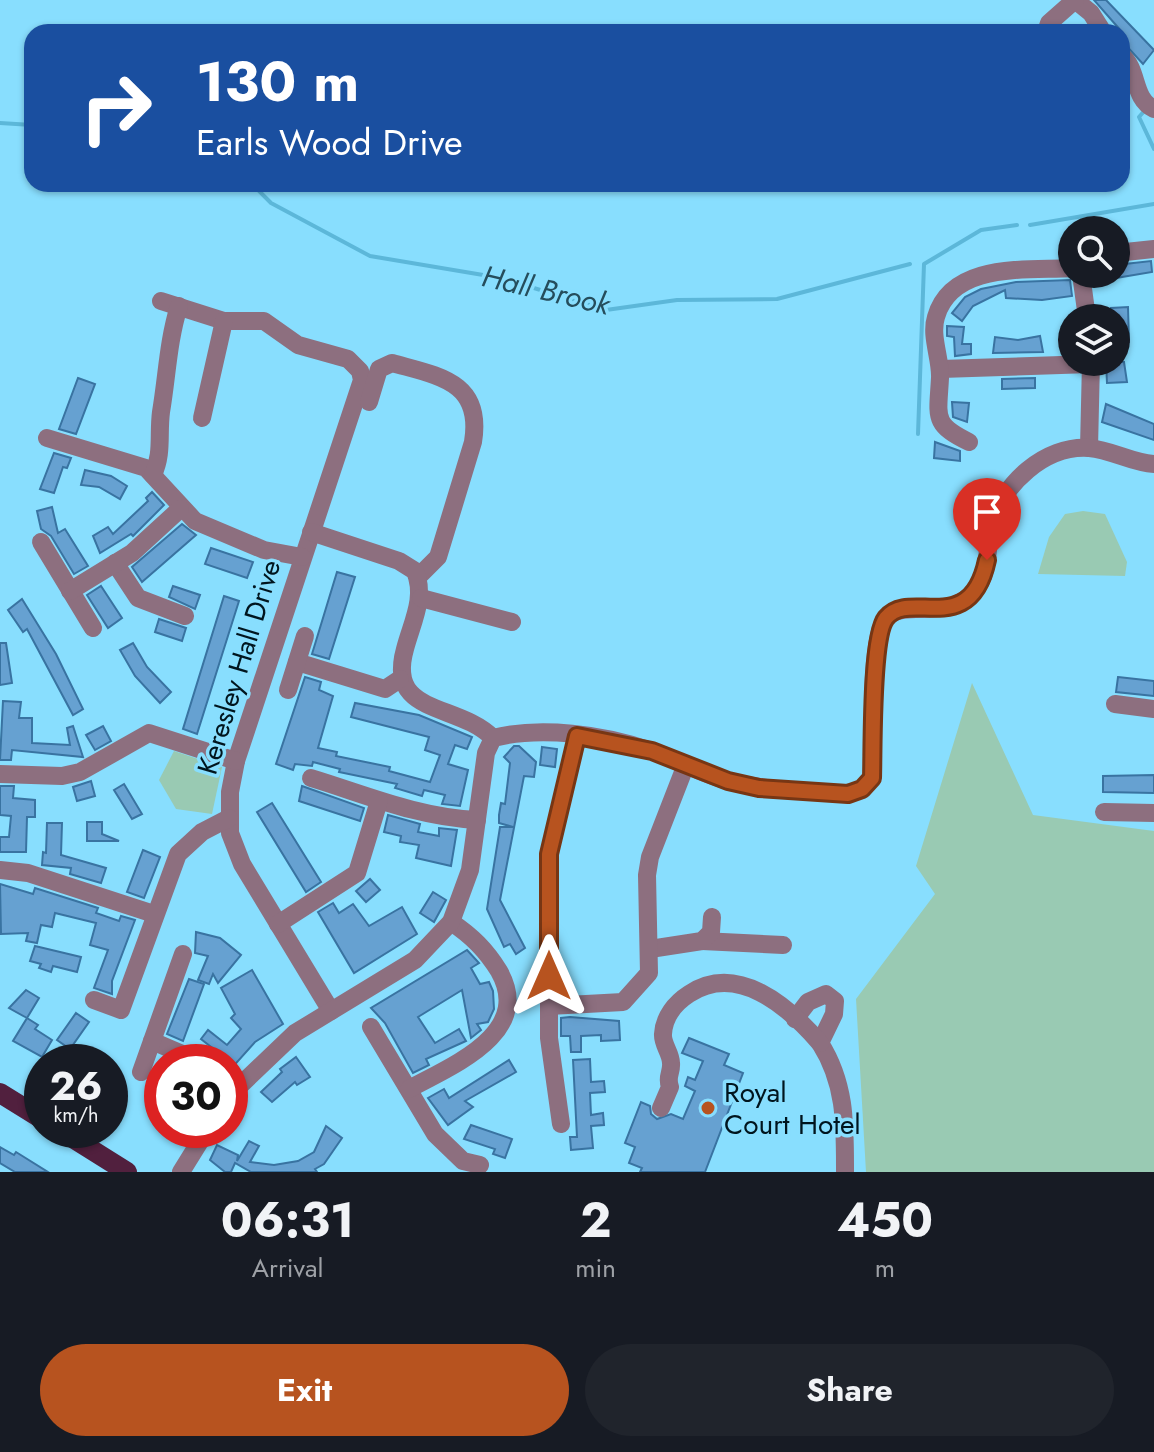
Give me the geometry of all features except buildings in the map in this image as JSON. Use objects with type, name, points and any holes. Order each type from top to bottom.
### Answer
[{"type":"main road","points":[[0,1093],[24,1108]]},
{"type":"main road","points":[[89,1148],[127,1172]]},
{"type":"street","points":[[1049,24],[1075,0],[1091,13],[1098,24]]},
{"type":"street","points":[[1130,90],[1154,109]]},
{"type":"street","points":[[1130,252],[1154,249]]},
{"type":"street","points":[[969,442],[940,424],[941,369],[935,320],[954,293],[996,271],[1020,267],[1058,268]]},
{"type":"street","points":[[153,475],[161,449],[161,415],[168,384],[170,304],[224,321],[202,418]]},
{"type":"street","name":"Keresley Hall Drive","points":[[224,321],[264,321],[298,345],[348,359],[360,371],[362,380],[236,761],[229,818],[230,833],[242,864],[331,1011]]},
{"type":"street","points":[[369,402],[379,369],[387,362],[458,386],[472,409],[476,425],[473,442],[438,557],[418,577]]},
{"type":"street","points":[[941,369],[1058,364]]},
{"type":"street","points":[[1089,448],[1091,376]]},
{"type":"street","points":[[47,438],[135,464],[153,475],[180,509],[195,521],[264,550],[302,557]]},
{"type":"street","points":[[248,1078],[295,1033],[415,960],[451,922],[470,870],[486,753],[493,738],[517,731],[543,731],[652,751],[685,767],[759,788],[848,794],[862,789],[872,778],[878,644],[884,620],[898,610],[950,607],[969,596],[983,577],[992,523],[1011,486],[1048,458],[1089,448],[1154,464]]},
{"type":"street","points":[[70,591],[115,563],[180,509]]},
{"type":"street","points":[[311,532],[409,565],[418,577],[421,598],[400,664],[400,679],[414,700],[462,716],[493,738]]},
{"type":"street","points":[[41,542],[93,628]]},
{"type":"street","points":[[115,563],[138,598],[185,616]]},
{"type":"street","points":[[421,598],[512,622]]},
{"type":"street","points":[[288,690],[305,636]]},
{"type":"street","points":[[297,662],[385,689],[400,679]]},
{"type":"street","points":[[1115,704],[1154,709]]},
{"type":"street","points":[[0,774],[62,776],[80,772],[149,733],[236,761]]},
{"type":"street","points":[[561,1124],[549,1038],[549,854],[577,736]]},
{"type":"street","points":[[549,1006],[623,1002],[649,973],[647,875],[650,857],[685,767]]},
{"type":"street","points":[[311,778],[438,818],[477,820]]},
{"type":"street","points":[[278,924],[357,873],[379,801]]},
{"type":"street","points":[[1104,812],[1154,813]]},
{"type":"street","points":[[94,1000],[121,1010],[178,854],[202,832],[229,818]]},
{"type":"street","points":[[0,870],[28,873],[154,914]]},
{"type":"street","points":[[702,941],[711,932],[712,917]]},
{"type":"street","points":[[409,1089],[488,1041],[501,1027],[507,1011],[507,988],[488,952],[451,922]]},
{"type":"street","points":[[650,949],[702,941],[783,945]]},
{"type":"street","points":[[141,1072],[183,954]]},
{"type":"street","points":[[661,1108],[670,1087],[667,1077],[671,1063],[662,1036],[666,1016],[684,997],[707,982],[721,980],[747,986],[773,1000],[795,1019],[820,1043],[835,1067],[844,1109],[845,1172]]},
{"type":"street","points":[[795,1019],[816,995],[826,994],[835,1001],[834,1014],[820,1043]]},
{"type":"street","points":[[371,1027],[449,1152],[463,1161],[480,1165]]},
{"type":"street","points":[[152,1041],[159,1044]]},
{"type":"street","points":[[181,1172],[196,1148]]},
{"type":"green space","points":[[1083,511],[1105,514],[1127,562],[1125,576],[1038,574],[1049,537],[1065,514]]},
{"type":"green space","points":[[972,683],[1033,815],[1154,831],[1154,1172],[866,1172],[856,999],[935,894],[916,866]]},
{"type":"green space","points":[[174,751],[222,767],[212,814],[176,809],[159,780]]},
{"type":"waterway","name":"Hall Brook","points":[[1146,109],[1139,117],[1154,149]]},
{"type":"waterway","name":"Hall Brook","points":[[0,123],[24,124]]},
{"type":"waterway","name":"Hall Brook","points":[[260,192],[271,203],[370,256],[501,278],[606,310],[677,300],[777,299],[910,264]]},
{"type":"waterway","name":"Hall Brook","points":[[1030,225],[1154,204]]},
{"type":"waterway","points":[[918,434],[924,264],[981,230],[1017,225]]},
{"type":"place","name":"Royal Court Hotel","points":[[708,1108]]},
{"type":"route","points":[[549,976],[549,854],[577,736],[652,751],[685,767],[759,788],[848,794],[862,789],[872,778],[878,644],[884,620],[898,610],[937,609],[958,604],[978,587],[987,560]]}]
